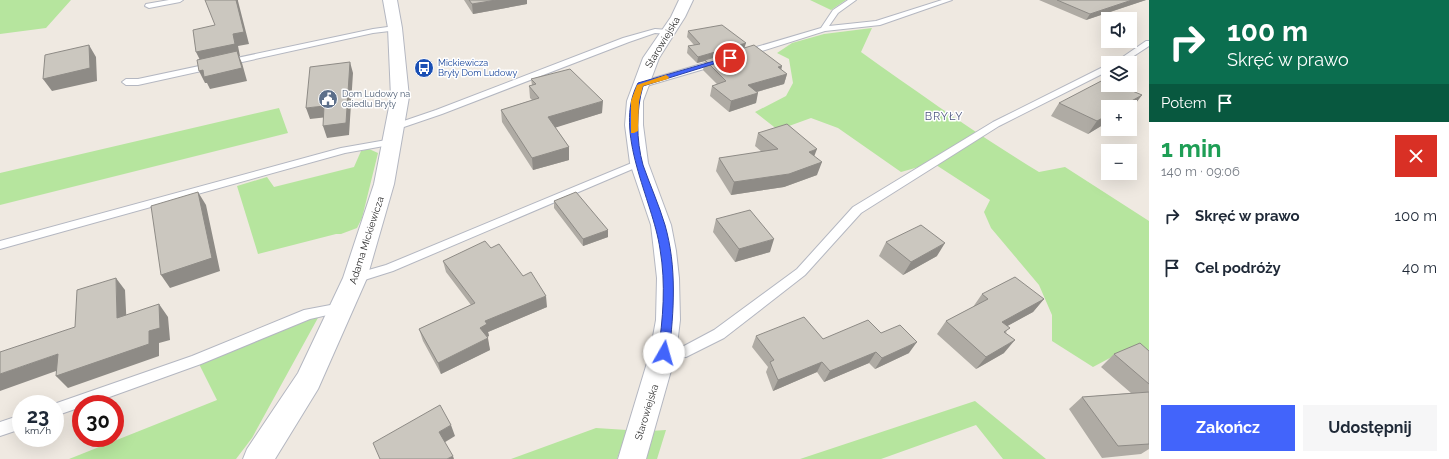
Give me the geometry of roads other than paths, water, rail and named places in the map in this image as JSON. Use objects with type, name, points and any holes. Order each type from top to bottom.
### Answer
[{"type":"street","name":"Adama Mickiewicza","points":[[258,459],[308,381],[355,278],[384,184],[400,97],[395,28],[390,0]]},
{"type":"street","name":"Starowiejska","points":[[632,459],[664,353],[668,320],[668,278],[665,251],[661,225],[639,163],[634,125],[635,101],[651,58],[678,17],[686,0]]},
{"type":"lane","points":[[149,6],[180,0]]},
{"type":"lane","points":[[824,29],[828,19],[834,11],[853,0]]},
{"type":"lane","points":[[737,56],[824,29],[877,23],[949,0]]},
{"type":"lane","points":[[126,82],[138,82],[372,30],[395,28]]},
{"type":"lane","points":[[0,245],[132,210],[394,135],[439,112],[626,40],[655,31],[668,32]]},
{"type":"lane","points":[[1129,56],[1149,43]]},
{"type":"lane","points":[[640,85],[722,60]]},
{"type":"lane","points":[[664,353],[686,351],[719,334],[801,272],[856,210],[996,124],[1101,72]]},
{"type":"lane","points":[[355,278],[396,265],[639,163]]},
{"type":"lane","points":[[64,407],[196,360],[308,314],[341,308]]},
{"type":"lane","points":[[0,429],[12,425]]},
{"type":"place","name":"Mickiewicza Bryły Dom Ludowy","points":[[424,68]]},
{"type":"place","name":"Dom Ludowy na osiedlu Bryły","points":[[328,99]]},
{"type":"district","name":"BRYŁY","points":[[944,116]]}]
